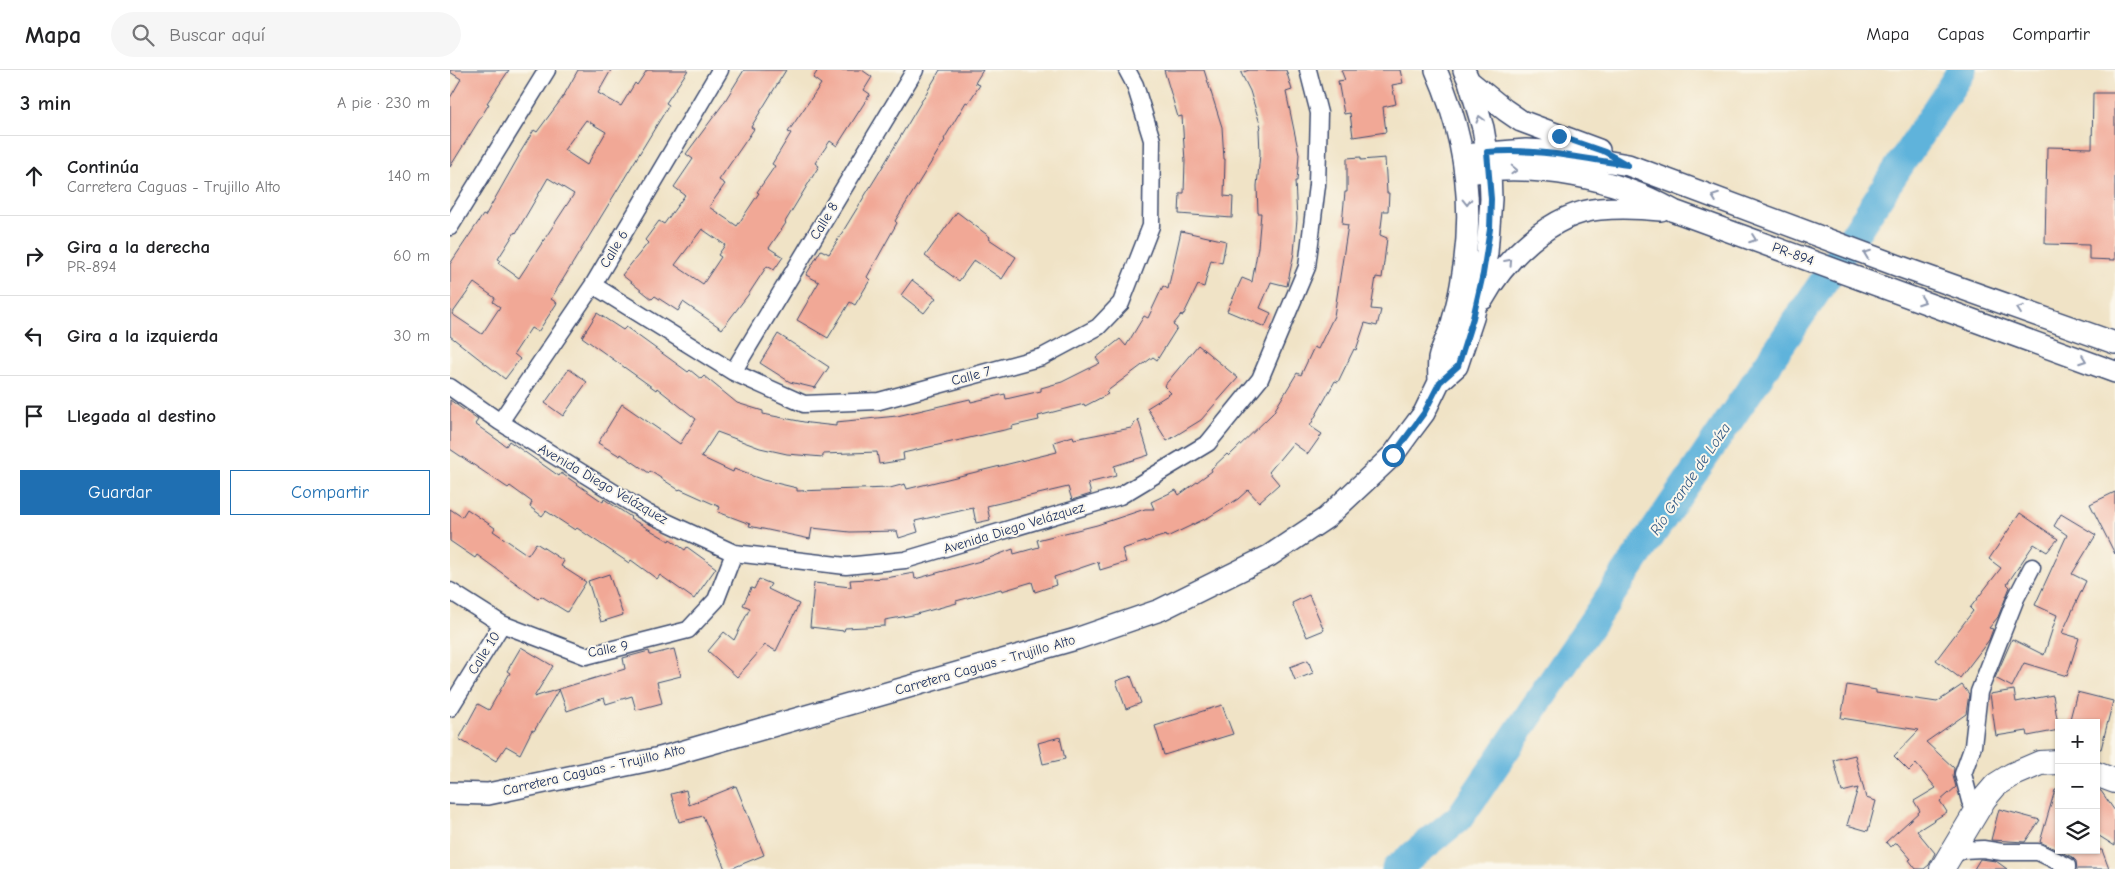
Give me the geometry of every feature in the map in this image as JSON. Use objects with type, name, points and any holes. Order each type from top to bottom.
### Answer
[{"type":"main road","points":[[1945,863],[1984,799],[1996,786],[2012,775],[2040,763],[2055,762]]},
{"type":"main road","points":[[2100,775],[2115,781]]},
{"type":"street","points":[[450,227],[547,70]]},
{"type":"street","name":"Calle 6","points":[[500,422],[593,285],[720,70]]},
{"type":"street","name":"Calle 8","points":[[733,372],[915,70]]},
{"type":"street","name":"Calle 7","points":[[593,285],[733,372],[804,404],[879,400],[1042,357],[1098,327],[1121,303],[1152,226],[1152,140],[1135,84],[1127,70]]},
{"type":"street","name":"Avenida Diego Velázquez","points":[[450,387],[500,422],[648,513],[734,553],[846,566],[905,560],[1120,496],[1208,443],[1260,379],[1307,267],[1316,185],[1319,113],[1308,70]]},
{"type":"street","name":"Carretera Caguas - Trujillo Alto","points":[[1436,70],[1445,90],[1465,164],[1467,229],[1462,278],[1451,325],[1439,360],[1440,382]]},
{"type":"street","points":[[1466,75],[1505,110],[1521,121],[1605,152],[1628,165]]},
{"type":"street","name":"Carretera Caguas - Trujillo Alto","points":[[450,793],[488,794],[660,758],[1076,639],[1160,610],[1269,556],[1326,518],[1393,455],[1424,413],[1440,382],[1458,366],[1473,318],[1483,274],[1490,229],[1489,161],[1483,128],[1466,75]]},
{"type":"street","name":"PR-894","points":[[1465,164],[1489,161],[1526,150],[1628,165],[1904,268],[2115,343]]},
{"type":"street","name":"PR-894","points":[[1489,161],[1605,183],[1652,199],[1674,211],[2115,372]]},
{"type":"street","points":[[1473,318],[1484,297],[1504,267],[1522,248],[1557,224],[1577,214],[1598,209],[1634,208],[1674,211]]},
{"type":"street","name":"Calle 9","points":[[450,591],[502,624],[586,656],[688,630],[716,600],[734,553]]},
{"type":"street","points":[[1976,813],[1970,801],[1963,774],[1973,746],[1979,692],[2016,598],[2032,567]]},
{"type":"street","name":"Calle 10","points":[[450,708],[502,624]]},
{"type":"street","points":[[1945,863],[1963,850],[1983,849],[2002,852],[2038,852],[2067,866],[2067,869]]},
{"type":"building","points":[[450,70],[509,70],[487,103],[489,104],[450,167],[450,98],[461,79],[450,72]]},
{"type":"building","points":[[578,70],[611,70],[598,93],[621,106],[635,83],[637,85],[647,70],[688,70],[666,103],[669,105],[551,299],[557,303],[538,332],[531,328],[514,354],[520,359],[505,379],[450,336],[450,264],[483,215],[485,216],[534,130],[537,132],[563,97]],"holes":[[[586,120],[606,132],[587,165],[564,150]],[[548,178],[574,194],[519,278],[498,263],[500,260],[498,259],[516,233]],[[474,283],[495,298],[493,302],[500,307],[482,334],[452,314]]]},
{"type":"building","points":[[744,70],[786,70],[751,127],[754,129],[719,180],[725,184],[709,207],[737,226],[775,166],[772,164],[791,133],[788,132],[821,84],[813,78],[818,70],[862,70],[872,77],[864,90],[870,94],[837,146],[830,141],[815,163],[819,166],[769,248],[783,257],[774,270],[767,266],[722,329],[683,302],[678,311],[655,296],[652,299],[622,275],[648,243],[645,240],[659,221],[664,224],[685,195],[674,187],[693,159],[686,154],[723,104]],"holes":[[[702,229],[725,245],[718,255],[721,257],[703,284],[675,265]]]},
{"type":"building","points":[[940,70],[983,70],[975,83],[980,85],[968,103],[966,102],[895,221],[897,223],[867,277],[870,280],[855,305],[850,302],[828,338],[797,320],[819,282],[806,275],[821,250],[829,254]]},
{"type":"building","points":[[1164,70],[1204,70],[1222,127],[1225,159],[1224,196],[1233,197],[1232,218],[1179,214],[1180,193],[1184,193],[1185,161],[1182,116],[1178,117]]},
{"type":"building","points":[[1249,70],[1286,70],[1292,90],[1286,92],[1299,154],[1297,181],[1295,181],[1297,219],[1294,253],[1287,286],[1271,282],[1260,308],[1271,313],[1265,327],[1227,311],[1242,278],[1252,282],[1258,247],[1261,213],[1258,213],[1257,186],[1260,154],[1259,129],[1261,127],[1250,91],[1241,73]]},
{"type":"building","points":[[1341,70],[1400,70],[1403,83],[1392,85],[1396,104],[1383,107],[1386,132],[1353,137],[1350,113],[1344,114],[1338,81],[1345,80]]},
{"type":"building","points":[[2093,93],[2115,93],[2115,260],[2089,259],[2089,245],[2045,244],[2047,147],[2092,148]]},
{"type":"building","points":[[1361,157],[1361,160],[1385,158],[1387,193],[1389,193],[1388,211],[1383,211],[1380,235],[1387,238],[1382,278],[1376,277],[1371,309],[1381,310],[1377,326],[1365,323],[1356,350],[1354,349],[1338,382],[1335,381],[1310,426],[1322,434],[1308,454],[1293,443],[1269,472],[1279,484],[1259,502],[1248,490],[1238,499],[1209,517],[1167,537],[1166,535],[1122,549],[1126,562],[1100,570],[1098,562],[1054,577],[1056,585],[1035,592],[1032,582],[1002,591],[1001,589],[913,615],[885,620],[885,626],[845,628],[844,631],[810,627],[814,583],[851,587],[850,580],[886,578],[914,573],[915,579],[984,560],[1013,549],[1014,554],[1039,547],[1037,540],[1097,525],[1145,509],[1154,509],[1151,502],[1176,490],[1179,495],[1212,471],[1211,469],[1227,454],[1229,456],[1273,413],[1297,373],[1301,375],[1314,347],[1318,349],[1334,316],[1348,225],[1342,224],[1345,192],[1347,192],[1347,158]]},
{"type":"building","points":[[957,212],[990,237],[989,239],[1016,257],[1002,279],[974,260],[959,281],[925,256]]},
{"type":"building","points":[[1181,231],[1226,241],[1222,263],[1211,260],[1204,287],[1198,285],[1183,316],[1181,315],[1173,325],[1177,328],[1157,360],[1153,357],[1106,392],[1108,394],[1085,406],[1084,404],[1038,416],[1039,420],[1012,426],[1013,428],[903,453],[904,460],[879,464],[877,452],[823,454],[823,457],[787,454],[760,448],[717,432],[701,457],[733,472],[734,469],[763,480],[797,488],[797,491],[890,488],[905,484],[907,489],[1057,452],[1054,442],[1073,436],[1074,439],[1131,428],[1138,419],[1149,455],[1114,466],[1116,476],[1088,483],[1091,494],[1072,500],[1068,487],[987,506],[990,520],[976,523],[973,508],[915,521],[918,532],[899,538],[897,531],[850,532],[812,528],[810,539],[749,526],[750,524],[718,512],[720,507],[679,490],[621,454],[620,456],[598,443],[622,404],[680,444],[696,419],[657,388],[656,390],[582,337],[597,313],[623,330],[626,327],[688,372],[690,370],[701,379],[704,376],[737,403],[763,411],[763,414],[836,426],[836,422],[897,416],[970,399],[971,402],[1005,394],[1006,399],[1041,391],[1041,388],[1062,382],[1100,363],[1096,358],[1120,339],[1126,346],[1144,316],[1148,318],[1163,286],[1168,289]]},
{"type":"building","points":[[912,280],[936,298],[924,313],[901,295]]},
{"type":"building","points":[[778,334],[829,367],[815,388],[790,382],[760,363]]},
{"type":"building","points":[[1198,345],[1238,378],[1201,420],[1167,441],[1147,408],[1171,393],[1164,386]]},
{"type":"building","points":[[569,369],[587,382],[563,416],[545,403]]},
{"type":"building","points":[[450,400],[478,420],[475,424],[506,446],[509,441],[559,476],[561,473],[603,502],[604,499],[630,518],[669,541],[670,539],[685,550],[687,547],[716,568],[694,599],[660,575],[657,579],[631,560],[629,563],[577,528],[575,530],[546,511],[542,516],[530,507],[532,502],[450,449]]},
{"type":"building","points":[[2115,492],[2115,554],[2090,504]]},
{"type":"building","points":[[450,509],[462,517],[467,509],[495,528],[493,531],[528,555],[536,543],[564,561],[561,566],[586,582],[567,612],[541,596],[538,599],[477,555],[475,558],[450,541]]},
{"type":"building","points":[[2020,513],[2058,539],[2047,552],[2034,544],[2007,584],[2010,587],[1998,617],[1989,628],[1993,629],[1989,640],[1960,678],[1936,660],[1973,611],[1970,608],[2001,568],[1989,559]]},
{"type":"building","points":[[2061,514],[2096,535],[2072,574],[2086,581],[2062,633],[2079,638],[2067,676],[2024,663],[2012,687],[1995,678],[2012,639],[2044,655],[2057,615],[2035,605],[2067,535],[2054,526]]},
{"type":"building","points":[[609,574],[623,615],[601,622],[588,581]]},
{"type":"building","points":[[759,579],[771,584],[768,589],[799,604],[776,651],[765,645],[737,677],[708,651],[724,632],[734,640],[750,608],[743,605],[751,588],[754,589]]},
{"type":"building","points":[[1309,595],[1324,630],[1307,637],[1292,603]]},
{"type":"building","points":[[521,647],[553,666],[534,697],[559,689],[534,731],[532,730],[520,754],[506,746],[496,761],[459,739],[478,704],[489,710],[510,673],[507,671]]},
{"type":"building","points":[[674,649],[681,676],[657,682],[662,703],[636,710],[632,696],[606,704],[604,698],[567,711],[559,689],[625,669],[623,658],[649,651],[650,655]]},
{"type":"building","points":[[1308,660],[1313,673],[1295,680],[1290,667]]},
{"type":"building","points":[[1131,676],[1141,703],[1126,709],[1116,681]]},
{"type":"building","points":[[1847,685],[1876,690],[1876,693],[1937,702],[1962,685],[1969,694],[1966,714],[1926,742],[1954,768],[1953,776],[1956,787],[1940,801],[1947,812],[1917,831],[1935,853],[1929,865],[1924,869],[1916,869],[1909,860],[1911,859],[1897,843],[1890,847],[1886,842],[1920,811],[1914,801],[1936,788],[1916,764],[1909,771],[1894,756],[1919,730],[1841,718]]},
{"type":"building","points":[[2014,690],[2016,702],[2053,695],[2057,719],[2055,719],[2055,731],[2028,736],[2027,731],[1996,736],[1990,694]]},
{"type":"building","points":[[2077,692],[2113,701],[2101,749],[2100,719],[2070,719]]},
{"type":"building","points":[[1222,705],[1233,734],[1164,755],[1155,726]]},
{"type":"building","points":[[1060,737],[1065,759],[1043,764],[1038,743]]},
{"type":"building","points":[[1855,755],[1866,798],[1876,801],[1868,831],[1847,825],[1858,788],[1842,792],[1834,760]]},
{"type":"building","points":[[736,786],[764,855],[730,869],[725,869],[703,816],[679,822],[671,794],[686,790],[689,805]]},
{"type":"building","points":[[2055,790],[2055,849],[2040,842]]},
{"type":"building","points":[[2100,791],[2115,811],[2115,846],[2100,837]]},
{"type":"building","points":[[1999,809],[2040,820],[2025,842],[1991,840]]},
{"type":"building","points":[[2100,850],[2102,850],[2109,869],[2077,869],[2076,861],[2066,854],[2100,854]]},
{"type":"building","points":[[1980,859],[1996,861],[2007,869],[1974,869]]},
{"type":"waterway","name":"Río Grande de Loíza","points":[[1396,869],[1460,817],[1828,275],[1962,70]]},
{"type":"route","points":[[1393,455],[1424,413],[1440,382],[1458,366],[1473,318],[1483,274],[1490,229],[1490,170],[1487,152],[1526,150],[1574,155],[1628,165],[1605,152],[1559,136]]}]
